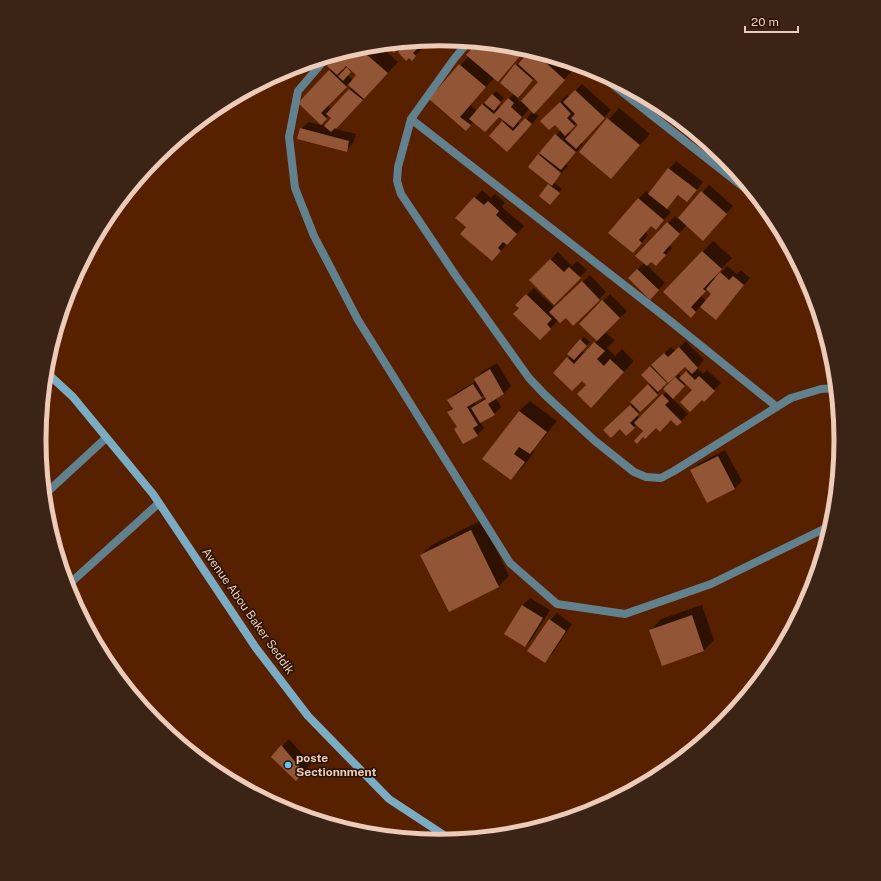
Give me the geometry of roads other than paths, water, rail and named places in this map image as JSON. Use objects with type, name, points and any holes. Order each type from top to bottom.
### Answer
[{"type":"main road","name":"Avenue Abou Baker Seddik","points":[[51,377],[73,397],[159,503],[256,648],[308,716],[389,799],[444,835]]},
{"type":"street","points":[[464,47],[411,119],[398,167],[397,181],[401,194],[456,276],[529,378],[545,395],[595,441],[634,472],[646,477],[660,478],[674,471],[791,398],[821,389],[832,388]]},
{"type":"street","points":[[320,65],[298,91],[288,137],[295,188],[314,236],[358,320],[510,563],[557,604],[625,614],[711,584],[825,529]]},
{"type":"street","points":[[626,93],[741,184]]},
{"type":"street","points":[[411,119],[777,406]]},
{"type":"street","points":[[49,491],[106,438]]},
{"type":"street","points":[[72,581],[159,503]]},
{"type":"place","name":"poste Sectionnment","points":[[288,765]]}]
